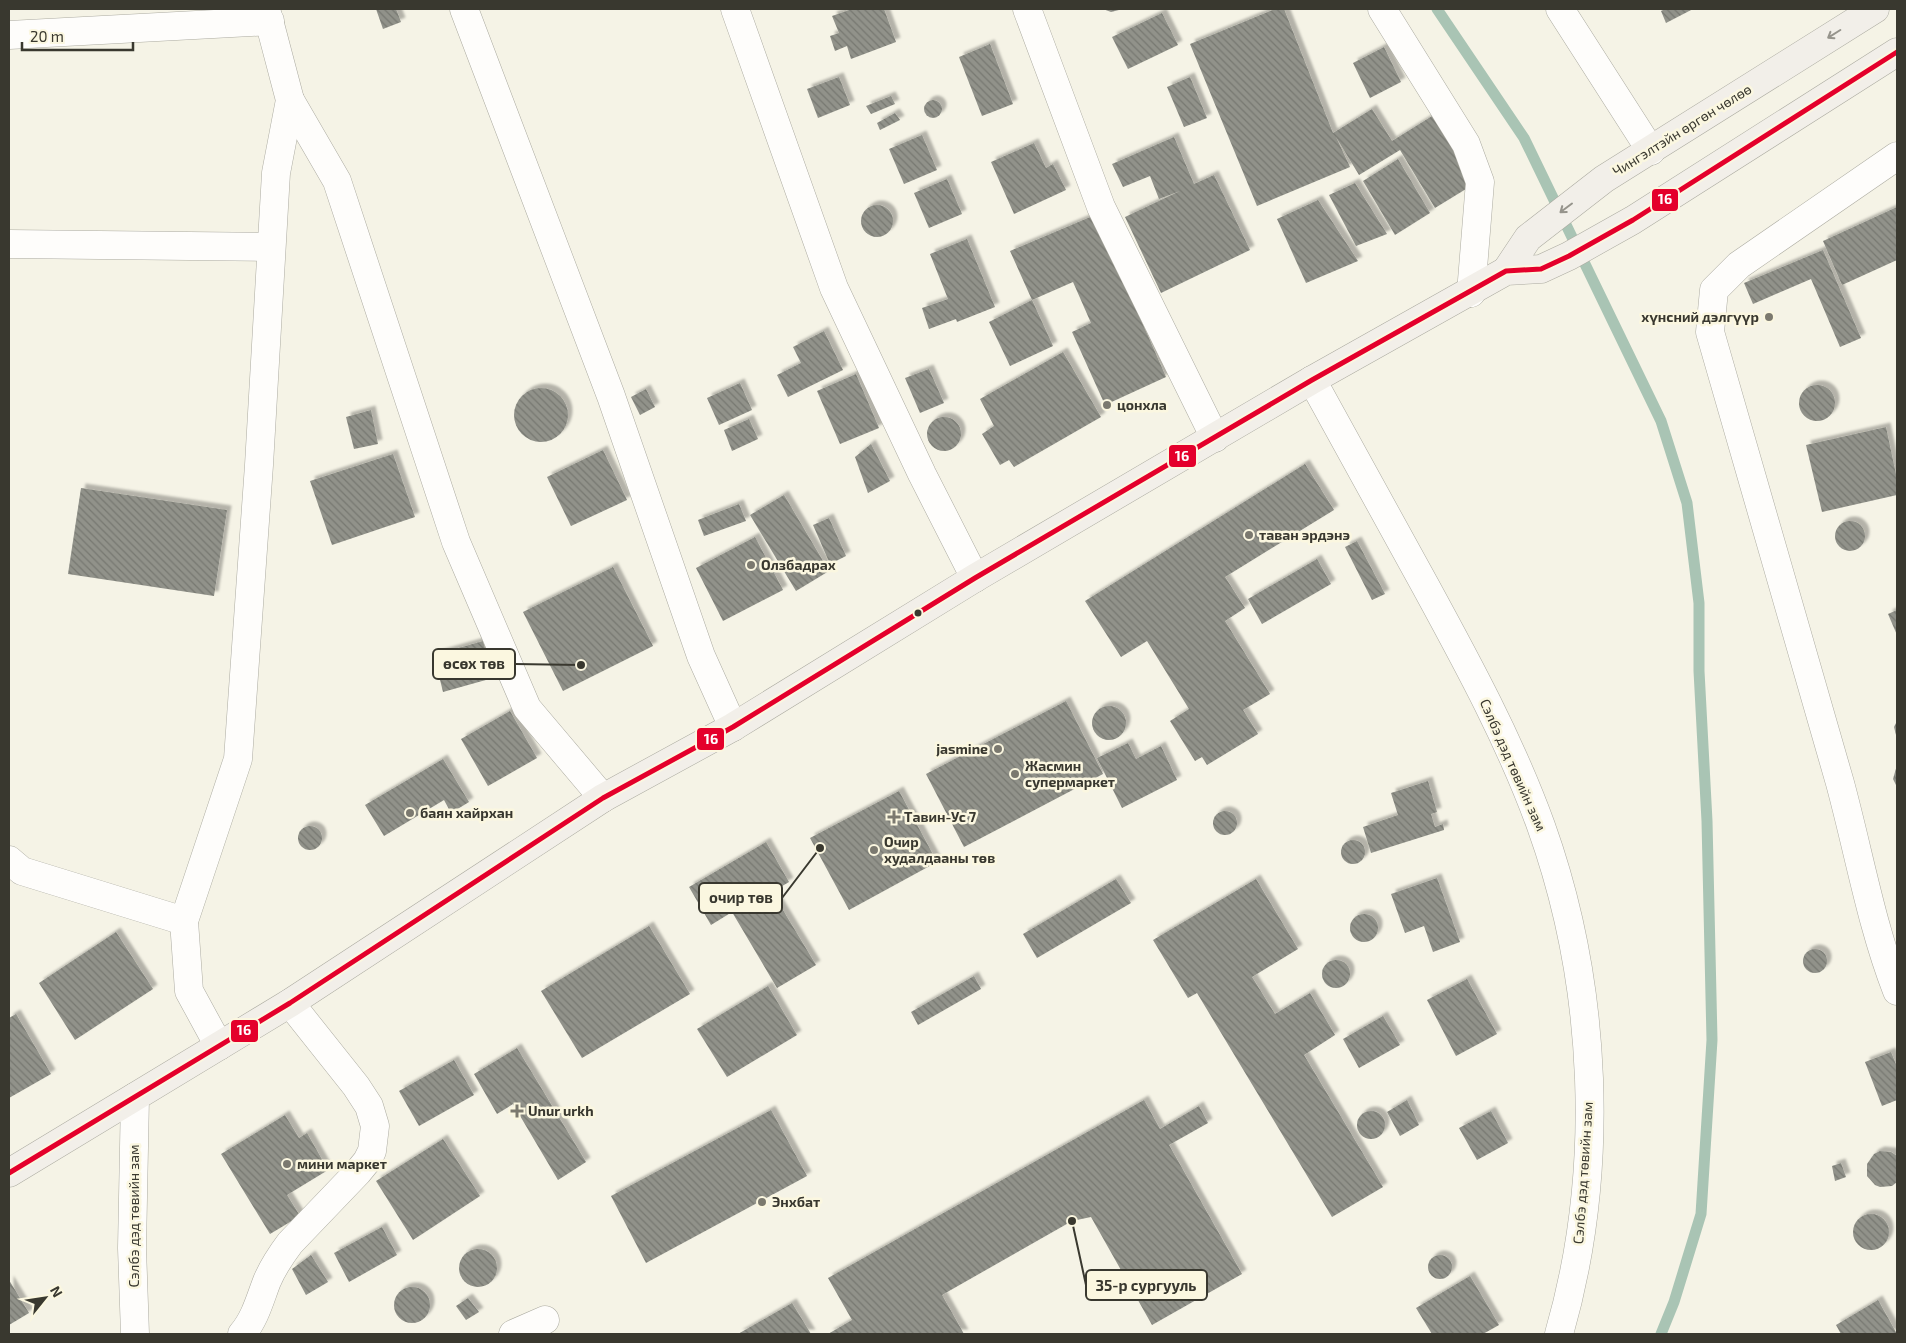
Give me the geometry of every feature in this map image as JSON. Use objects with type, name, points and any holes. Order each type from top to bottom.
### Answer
[{"type":"main road","name":"Чингэлтэйн өргөн чөлөө","points":[[1506,272],[1528,238],[1604,179],[1875,9]]},
{"type":"main road","name":"Чингэлтэйн өргөн чөлөө","points":[[9,1173],[290,1003],[603,798],[733,727],[976,578],[1312,380],[1506,272],[1541,269],[1633,220],[1897,52]]},
{"type":"street","points":[[464,9],[611,396],[701,656],[733,727]]},
{"type":"street","points":[[735,9],[834,288],[922,474],[976,578]]},
{"type":"street","points":[[1027,9],[1101,207],[1214,438]]},
{"type":"street","points":[[1382,9],[1466,144],[1480,182],[1471,292]]},
{"type":"street","points":[[1560,9],[1651,151]]},
{"type":"street","points":[[9,36],[268,15],[290,100],[337,181],[456,542],[527,708],[603,798]]},
{"type":"street","points":[[219,1046],[189,991],[184,921],[238,759],[259,465],[276,173],[290,100]]},
{"type":"street","points":[[1897,156],[1740,265],[1714,290],[1710,332],[1845,802],[1875,926],[1897,991]]},
{"type":"street","points":[[9,244],[271,247]]},
{"type":"street","name":"Сэлбэ дэд төвийн зам","points":[[1312,380],[1461,652],[1487,705],[1523,780],[1566,904],[1578,963],[1586,1026],[1589,1095],[1583,1215],[1572,1282],[1559,1334]]},
{"type":"street","points":[[9,860],[22,870],[184,921]]},
{"type":"street","points":[[242,1334],[257,1310],[267,1281],[281,1255],[290,1243],[358,1172],[372,1151],[374,1140],[375,1126],[369,1106],[343,1067],[290,1003]]},
{"type":"street","name":"Сэлбэ дэд төвийн зам","points":[[135,1097],[132,1248],[135,1334]]},
{"type":"street","points":[[513,1334],[545,1320]]},
{"type":"building","points":[[376,9],[396,9],[401,22],[383,29]]},
{"type":"building","points":[[852,9],[884,9],[896,42],[851,59],[847,46],[835,51],[830,36],[839,33],[832,16]]},
{"type":"building","points":[[1103,9],[1123,9],[1111,12]]},
{"type":"building","points":[[1275,9],[1284,9],[1333,133],[1372,109],[1392,141],[1437,113],[1479,181],[1435,208],[1400,150],[1359,175],[1336,137],[1350,167],[1257,206],[1190,44]]},
{"type":"building","points":[[1665,9],[1693,9],[1666,23],[1661,11]]},
{"type":"building","points":[[1162,13],[1178,45],[1128,69],[1112,37]]},
{"type":"building","points":[[990,44],[1013,104],[982,116],[959,57]]},
{"type":"building","points":[[1384,47],[1401,82],[1370,98],[1353,63]]},
{"type":"building","points":[[839,77],[850,105],[818,118],[807,89]]},
{"type":"building","points":[[1190,77],[1207,118],[1184,127],[1167,87]]},
{"type":"building","points":[[891,96],[895,104],[871,114],[866,106]]},
{"type":"building","points":[[933,100],[939,103],[942,109],[939,115],[933,118],[927,115],[924,109],[927,103]]},
{"type":"building","points":[[895,113],[900,120],[880,130],[877,123]]},
{"type":"building","points":[[922,135],[937,170],[904,184],[889,149]]},
{"type":"building","points":[[1174,137],[1194,184],[1214,175],[1250,250],[1161,293],[1125,217],[1180,191],[1159,199],[1150,176],[1123,187],[1112,164]]},
{"type":"building","points":[[1034,143],[1046,168],[1053,164],[1066,190],[1014,214],[991,162]]},
{"type":"building","points":[[1398,159],[1430,213],[1395,235],[1363,181]]},
{"type":"building","points":[[947,179],[962,214],[929,228],[914,193]]},
{"type":"building","points":[[1355,183],[1387,234],[1356,246],[1329,195]]},
{"type":"building","points":[[1318,200],[1358,261],[1306,283],[1277,219]]},
{"type":"building","points":[[877,205],[889,209],[893,221],[889,233],[877,237],[865,233],[861,221],[865,209]]},
{"type":"building","points":[[1897,207],[1897,260],[1842,285],[1823,241]]},
{"type":"building","points":[[1095,215],[1166,377],[1105,405],[1072,332],[1091,323],[1073,282],[1032,300],[1010,251]]},
{"type":"building","points":[[967,239],[995,307],[957,322],[956,319],[929,329],[922,308],[948,299],[930,254]]},
{"type":"building","points":[[1823,250],[1861,338],[1840,347],[1811,279],[1753,304],[1744,283]]},
{"type":"building","points":[[1032,300],[1053,346],[1010,366],[989,322]]},
{"type":"building","points":[[824,331],[843,370],[788,397],[777,375],[801,363],[793,347]]},
{"type":"building","points":[[1063,352],[1101,417],[1014,467],[1009,460],[1000,465],[982,434],[994,426],[980,399]]},
{"type":"building","points":[[929,369],[944,403],[920,413],[905,378]]},
{"type":"building","points":[[856,374],[879,428],[840,444],[817,391]]},
{"type":"building","points":[[740,383],[752,410],[719,425],[707,398]]},
{"type":"building","points":[[1817,385],[1824,386],[1830,390],[1834,396],[1834,410],[1830,416],[1824,420],[1817,421],[1810,420],[1804,416],[1800,410],[1799,403],[1800,396],[1804,390],[1810,386]]},
{"type":"building","points":[[541,388],[551,390],[560,396],[566,405],[568,415],[566,425],[560,434],[551,440],[541,442],[531,440],[522,434],[516,425],[514,415],[516,405],[522,396],[531,390]]},
{"type":"building","points":[[646,389],[655,407],[640,415],[631,397]]},
{"type":"building","points":[[371,410],[378,444],[354,449],[346,417]]},
{"type":"building","points":[[944,417],[956,422],[961,434],[956,446],[944,451],[932,446],[927,434],[932,422]]},
{"type":"building","points":[[749,419],[758,439],[732,451],[724,430]]},
{"type":"building","points":[[1886,427],[1897,479],[1897,495],[1822,512],[1806,445]]},
{"type":"building","points":[[871,444],[890,481],[868,493],[855,457]]},
{"type":"building","points":[[603,450],[627,500],[571,526],[547,477]]},
{"type":"building","points":[[393,454],[415,517],[332,545],[310,481]]},
{"type":"building","points":[[1305,464],[1334,510],[1225,577],[1245,608],[1225,621],[1270,694],[1243,710],[1258,734],[1207,765],[1202,757],[1195,761],[1170,721],[1189,709],[1147,641],[1121,657],[1085,601]]},
{"type":"building","points":[[81,488],[227,510],[214,596],[68,574]]},
{"type":"building","points":[[784,495],[829,571],[796,591],[750,515]]},
{"type":"building","points":[[739,504],[746,521],[704,536],[698,520]]},
{"type":"building","points":[[829,518],[846,556],[830,564],[813,525]]},
{"type":"building","points":[[1850,521],[1861,525],[1865,536],[1861,547],[1850,551],[1839,547],[1835,536],[1839,525]]},
{"type":"building","points":[[755,537],[783,590],[723,621],[696,568]]},
{"type":"building","points":[[1357,541],[1385,594],[1372,600],[1345,547]]},
{"type":"building","points":[[1317,559],[1331,584],[1262,624],[1248,599]]},
{"type":"building","points":[[613,567],[653,646],[563,691],[523,612]]},
{"type":"building","points":[[1897,610],[1897,635],[1888,614]]},
{"type":"building","points":[[483,641],[493,678],[443,692],[434,655]]},
{"type":"building","name":"Жасмин супермаркет","points":[[1066,701],[1103,774],[964,847],[926,774]]},
{"type":"building","points":[[1109,706],[1121,711],[1126,723],[1121,735],[1109,740],[1097,735],[1092,723],[1097,711]]},
{"type":"building","points":[[510,711],[537,758],[488,786],[461,739]]},
{"type":"building","points":[[1897,721],[1897,739],[1894,727]]},
{"type":"building","points":[[1128,743],[1136,759],[1161,746],[1177,780],[1122,808],[1097,758]]},
{"type":"building","points":[[443,759],[469,802],[451,813],[444,800],[384,836],[365,805]]},
{"type":"building","points":[[1897,765],[1897,787],[1893,779]]},
{"type":"building","points":[[1428,781],[1437,812],[1431,814],[1435,827],[1443,824],[1444,830],[1371,853],[1363,827],[1398,815],[1391,793]]},
{"type":"building","name":"Очир худалдааны төв","points":[[899,791],[937,862],[849,910],[810,838]]},
{"type":"building","points":[[1225,811],[1234,814],[1237,823],[1234,832],[1225,835],[1216,832],[1213,823],[1216,814]]},
{"type":"building","points":[[310,826],[315,827],[321,833],[321,843],[315,849],[310,850],[305,849],[299,843],[298,838],[299,833],[305,827]]},
{"type":"building","points":[[1353,840],[1362,843],[1365,852],[1362,861],[1353,864],[1344,861],[1341,852],[1344,843]]},
{"type":"building","points":[[766,842],[789,882],[772,892],[816,965],[777,988],[732,912],[711,925],[689,887]]},
{"type":"building","points":[[1437,878],[1460,942],[1433,952],[1424,926],[1405,933],[1391,894]]},
{"type":"building","points":[[1116,879],[1131,903],[1037,958],[1023,934]]},
{"type":"building","points":[[1256,879],[1298,949],[1252,977],[1275,1014],[1310,993],[1335,1035],[1304,1055],[1383,1187],[1332,1217],[1197,993],[1188,998],[1153,940]]},
{"type":"building","points":[[1364,914],[1374,918],[1378,928],[1374,938],[1364,942],[1354,938],[1350,928],[1354,918]]},
{"type":"building","points":[[649,926],[690,994],[582,1058],[541,991]]},
{"type":"building","points":[[116,932],[153,989],[75,1040],[39,983]]},
{"type":"building","points":[[1815,949],[1820,950],[1826,956],[1826,966],[1820,972],[1815,973],[1810,972],[1804,966],[1803,961],[1804,956],[1810,950]]},
{"type":"building","points":[[1336,960],[1346,964],[1350,974],[1346,984],[1336,988],[1326,984],[1322,974],[1326,964]]},
{"type":"building","points":[[974,976],[981,989],[918,1025],[911,1012]]},
{"type":"building","points":[[1467,979],[1497,1034],[1456,1056],[1427,1000]]},
{"type":"building","points":[[768,986],[797,1035],[727,1077],[697,1029]]},
{"type":"building","points":[[16,1014],[51,1074],[9,1098],[9,1018]]},
{"type":"building","points":[[1383,1016],[1400,1045],[1359,1068],[1343,1039]]},
{"type":"building","points":[[517,1048],[586,1162],[558,1180],[513,1104],[497,1114],[474,1074]]},
{"type":"building","points":[[1891,1052],[1897,1067],[1897,1100],[1882,1106],[1865,1062]]},
{"type":"building","points":[[454,1060],[474,1095],[419,1126],[399,1091]]},
{"type":"building","points":[[1144,1100],[1160,1129],[1199,1106],[1208,1123],[1169,1145],[1242,1274],[1152,1325],[1091,1217],[1072,1221],[942,1295],[964,1334],[828,1334],[852,1320],[828,1278]]},
{"type":"building","points":[[1407,1100],[1419,1125],[1400,1136],[1387,1112]]},
{"type":"building","points":[[771,1110],[807,1176],[646,1263],[611,1196]]},
{"type":"building","points":[[1371,1111],[1381,1115],[1385,1125],[1381,1135],[1371,1139],[1361,1135],[1357,1125],[1361,1115]]},
{"type":"building","points":[[1491,1111],[1508,1143],[1477,1160],[1459,1128]]},
{"type":"building","points":[[285,1115],[299,1138],[307,1133],[328,1170],[287,1195],[300,1216],[270,1234],[221,1154]]},
{"type":"building","points":[[443,1139],[480,1196],[413,1240],[376,1181]]},
{"type":"building","points":[[1880,1151],[1891,1152],[1897,1156],[1897,1182],[1892,1186],[1880,1187],[1875,1185],[1867,1176],[1867,1164],[1874,1154]]},
{"type":"building","points":[[1841,1163],[1846,1177],[1835,1181],[1832,1166]]},
{"type":"building","points":[[1871,1214],[1878,1215],[1884,1219],[1888,1225],[1888,1239],[1884,1245],[1878,1249],[1871,1250],[1864,1249],[1858,1245],[1854,1239],[1853,1232],[1854,1225],[1858,1219],[1864,1215]]},
{"type":"building","points":[[382,1227],[397,1255],[349,1282],[334,1253]]},
{"type":"building","points":[[478,1249],[491,1255],[497,1268],[491,1281],[478,1287],[465,1281],[459,1268],[465,1255]]},
{"type":"building","points":[[311,1255],[328,1282],[306,1295],[292,1269]]},
{"type":"building","points":[[1440,1255],[1449,1258],[1452,1267],[1449,1276],[1440,1279],[1431,1276],[1428,1267],[1431,1258]]},
{"type":"building","points":[[1470,1276],[1499,1325],[1483,1334],[1432,1334],[1416,1308]]},
{"type":"building","points":[[9,1280],[29,1313],[9,1325]]},
{"type":"building","points":[[412,1287],[424,1293],[430,1305],[424,1317],[412,1323],[400,1317],[394,1305],[400,1293]]},
{"type":"building","points":[[468,1298],[479,1312],[466,1320],[456,1306]]},
{"type":"building","points":[[1878,1300],[1897,1334],[1841,1334],[1836,1325]]},
{"type":"building","points":[[792,1303],[811,1334],[738,1334]]},
{"type":"waterway","points":[[1437,9],[1524,138],[1661,421],[1687,503],[1699,603],[1699,671],[1707,821],[1712,1040],[1701,1214],[1674,1302],[1661,1334]]},
{"type":"transit line","name":"16","points":[[9,1173],[290,1003],[603,798],[733,727],[975,578],[1312,380],[1506,271],[1541,269],[1569,256],[1633,220],[1897,52]]},
{"type":"place","name":"хүнсний дэлгүүр","points":[[1769,317]]},
{"type":"place","name":"цонхла","points":[[1107,405]]},
{"type":"place","name":"таван эрдэнэ","points":[[1249,535]]},
{"type":"place","name":"Олзбадрах","points":[[751,565]]},
{"type":"place","name":"өсөх төв","points":[[581,665]]},
{"type":"place","name":"jasmine","points":[[998,749]]},
{"type":"place","name":"Жасмин супермаркет","points":[[1015,774]]},
{"type":"place","name":"баян хайрхан","points":[[410,813]]},
{"type":"place","name":"Тавин-Ус 7","points":[[894,817]]},
{"type":"place","name":"очир төв","points":[[820,848]]},
{"type":"place","name":"Очир худалдааны төв","points":[[874,850]]},
{"type":"place","name":"Unur urkh","points":[[517,1111]]},
{"type":"place","name":"мини маркет","points":[[287,1164]]},
{"type":"place","name":"Энхбат","points":[[762,1202]]},
{"type":"place","name":"35-р сургууль","points":[[1072,1221]]}]
